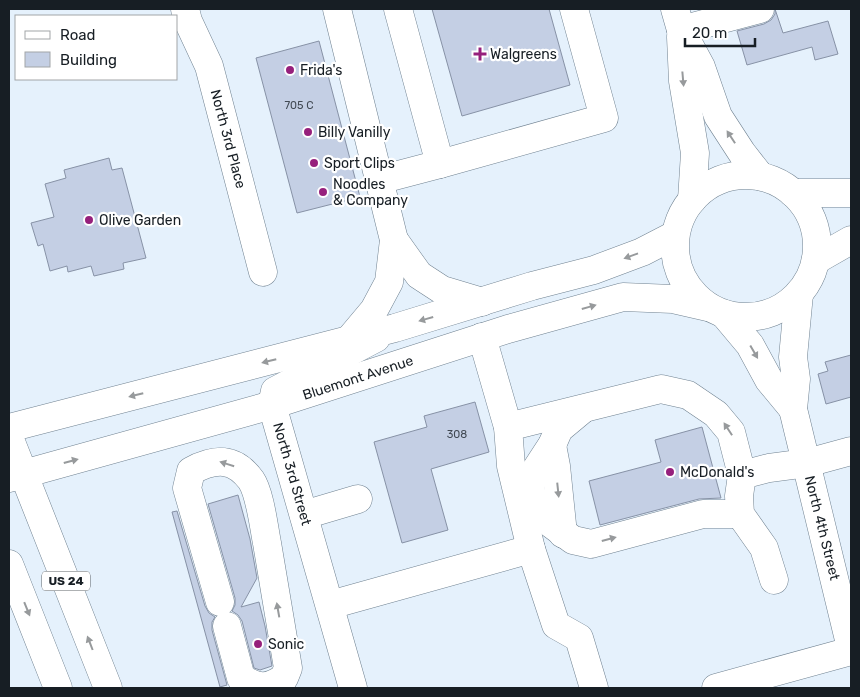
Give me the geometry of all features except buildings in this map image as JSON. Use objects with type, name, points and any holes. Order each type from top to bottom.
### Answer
[{"type":"main road","name":"North 3rd Place","points":[[185,9],[188,21],[208,66],[263,272]]},
{"type":"main road","points":[[337,9],[394,240],[389,282],[374,310],[348,341]]},
{"type":"main road","points":[[398,9],[440,164]]},
{"type":"main road","points":[[380,180],[604,118],[574,9]]},
{"type":"main road","points":[[678,20],[760,9]]},
{"type":"main road","points":[[678,20],[701,67],[718,116],[742,153],[760,176]]},
{"type":"main road","points":[[678,20],[683,81],[695,153],[692,200]]},
{"type":"main road","points":[[736,176],[760,176],[776,182],[794,193],[808,212],[814,227],[817,243],[816,260],[810,277],[799,294],[780,309],[759,316],[742,318],[716,311],[693,295],[684,283],[677,267],[674,251],[675,235],[680,219],[692,200],[704,189],[719,180],[736,176]]},
{"type":"main road","points":[[794,193],[851,193]]},
{"type":"main road","points":[[9,428],[395,328],[532,286],[594,270],[642,252],[675,235]]},
{"type":"main road","points":[[394,240],[420,274],[442,290],[482,302]]},
{"type":"main road","points":[[816,260],[851,240]]},
{"type":"main road","name":"North 4th Street","points":[[799,294],[794,357],[796,379],[793,409],[851,649]]},
{"type":"main road","name":"Bluemont Avenue","points":[[16,476],[272,405],[542,319],[623,297],[673,299],[716,311]]},
{"type":"main road","name":"North 4th Street","points":[[716,311],[750,345],[769,380],[793,409]]},
{"type":"main road","name":"North 3rd Street","points":[[353,688],[272,405],[275,391],[395,328]]},
{"type":"main road","points":[[482,338],[508,427],[511,466],[531,549],[556,625],[579,638],[594,688]]},
{"type":"main road","points":[[508,427],[661,389],[688,395],[716,414],[731,432],[742,475],[739,496],[740,514],[764,548],[774,580]]},
{"type":"main road","points":[[583,409],[559,429],[552,445],[563,534],[573,540],[591,544],[703,514],[740,514]]},
{"type":"main road","name":"US 24","points":[[9,437],[16,476],[108,688]]},
{"type":"main road","points":[[742,475],[769,468],[807,463],[851,451]]},
{"type":"main road","points":[[215,461],[229,463],[242,470],[253,482],[262,513],[288,668],[284,678],[271,687],[253,686],[241,678],[187,488],[191,471],[203,464],[215,461]]},
{"type":"main road","points":[[262,513],[302,509],[358,499]]},
{"type":"main road","points":[[330,605],[382,584],[531,549]]},
{"type":"main road","points":[[9,564],[58,688]]},
{"type":"main road","points":[[716,688],[851,649]]},
{"type":"place","name":"Walgreens","points":[[480,54]]},
{"type":"place","name":"Frida's","points":[[290,70]]},
{"type":"place","name":"Billy Vanilly","points":[[308,132]]},
{"type":"place","name":"Sport Clips","points":[[314,163]]},
{"type":"place","name":"Noodles & Company","points":[[323,192]]},
{"type":"place","name":"Olive Garden","points":[[89,220]]},
{"type":"place","name":"McDonald's","points":[[670,472]]},
{"type":"place","name":"Sonic","points":[[258,644]]}]
